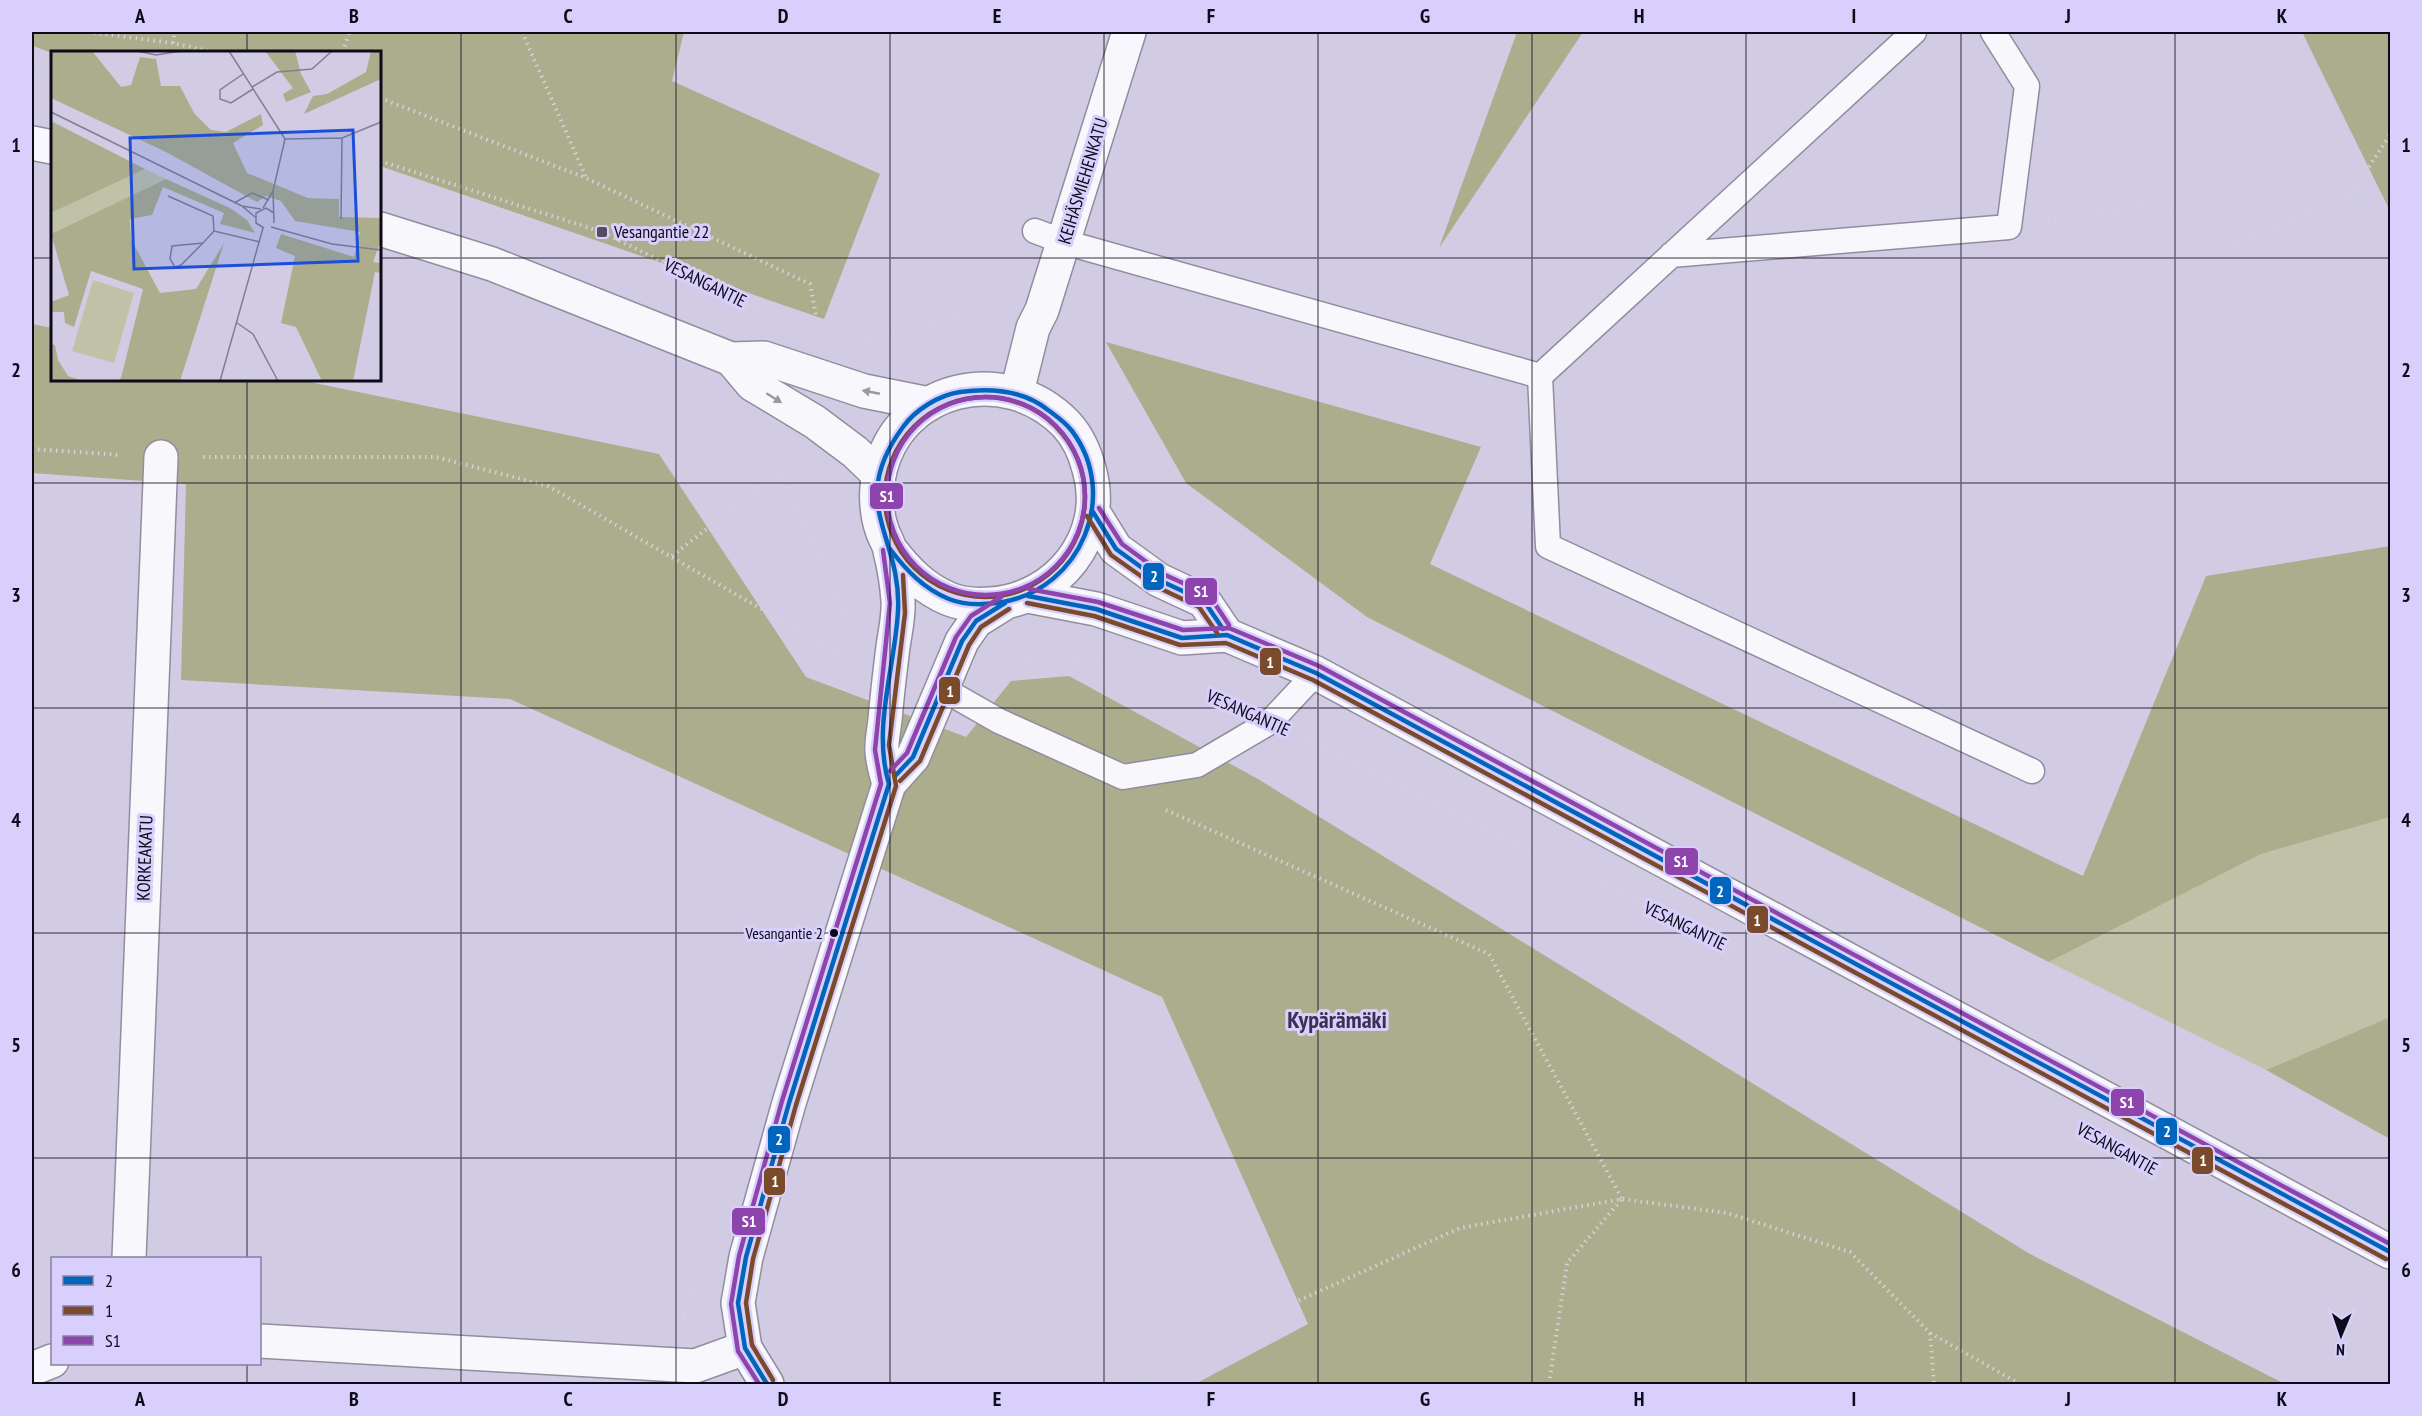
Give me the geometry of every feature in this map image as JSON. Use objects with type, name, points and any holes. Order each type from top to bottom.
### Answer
[{"type":"street","name":"KEIHÄSMIEHENKATU","points":[[1017,392],[1033,328],[1042,310],[1049,236],[1129,32]]},
{"type":"street","points":[[32,143],[51,147]]},
{"type":"street","points":[[381,229],[492,264],[731,359],[764,358],[864,391],[929,404]]},
{"type":"street","points":[[731,359],[752,384],[815,422],[855,452],[879,475]]},
{"type":"street","points":[[767,1384],[746,1348],[738,1303],[746,1257],[789,1103],[889,784],[913,757],[962,641],[976,621],[1016,600],[1050,584],[1066,569],[1078,552],[1088,533],[1093,512],[1093,481],[1084,451],[1068,426],[1045,405],[1017,392],[993,388],[969,389],[946,395],[929,404],[905,423],[888,447],[879,475],[877,505],[881,528],[890,549],[906,570],[920,582],[951,600],[977,604],[1016,600],[1096,609],[1182,638],[1227,635],[1316,673],[2391,1252]]},
{"type":"street","name":"KORKEAKATU","points":[[129,1257],[161,457]]},
{"type":"street","points":[[1093,512],[1116,549],[1159,580],[1204,601],[1227,635]]},
{"type":"street","points":[[889,784],[882,750],[898,603],[890,549]]},
{"type":"street","points":[[261,1341],[695,1365],[746,1348]]},
{"type":"street","points":[[32,1369],[51,1361]]},
{"type":"lane","points":[[1914,32],[1540,376],[1548,546],[2032,771]]},
{"type":"lane","points":[[1671,255],[2009,227],[2027,86],[1993,32]]},
{"type":"lane","points":[[1049,236],[1540,376]]},
{"type":"lane","points":[[941,688],[975,708],[1123,777],[1197,765],[1270,722],[1316,673]]},
{"type":"path","points":[[88,32],[173,43],[209,51]]},
{"type":"path","points":[[173,43],[175,32]]},
{"type":"path","points":[[343,51],[349,32]]},
{"type":"path","points":[[522,32],[586,178]]},
{"type":"path","points":[[32,68],[51,72]]},
{"type":"path","points":[[381,98],[586,178],[810,284],[820,341]]},
{"type":"path","points":[[2009,227],[2157,203],[2231,246],[2349,197],[2391,135]]},
{"type":"path","name":"VESANGANTIE","points":[[381,162],[602,232],[772,316]]},
{"type":"path","points":[[2349,197],[2391,205]]},
{"type":"path","points":[[850,346],[970,312],[1033,328]]},
{"type":"path","points":[[32,449],[161,457],[436,456],[548,486],[857,663],[854,652]]},
{"type":"path","points":[[672,556],[780,471],[841,605],[850,640]]},
{"type":"path","points":[[975,708],[993,670],[1035,656],[1112,658]]},
{"type":"path","name":"VESANGANTIE","points":[[1173,678],[1270,722],[1762,964]]},
{"type":"path","points":[[1123,777],[1164,809],[1489,954],[1622,1199]]},
{"type":"path","points":[[1549,1384],[1567,1263],[1622,1199]]},
{"type":"path","points":[[1133,1384],[1193,1348],[1460,1228],[1622,1199],[1727,1214],[1850,1252],[1930,1333],[2020,1384]]},
{"type":"path","points":[[1930,1333],[1934,1384]]},
{"type":"green space","points":[[32,32],[684,32],[672,81],[880,174],[824,319],[381,166],[381,51],[51,53],[33,46],[32,50]]},
{"type":"green space","points":[[1517,32],[1583,32],[1439,248]]},
{"type":"green space","points":[[2302,32],[2390,32],[2390,211]]},
{"type":"green space","points":[[32,324],[51,328],[51,381],[305,381],[659,454],[806,677],[966,737],[1011,681],[1069,676],[1258,779],[2030,1254],[2285,1384],[1195,1384],[1308,1324],[1162,997],[510,699],[181,680],[186,484],[32,473]]},
{"type":"green space","points":[[1106,342],[1481,447],[1430,564],[2083,876],[2206,576],[2390,546],[2390,817],[2261,854],[2049,962],[1367,617],[1186,483]]},
{"type":"green space","points":[[2390,817],[2390,1017],[2266,1070],[2049,962],[2261,854]]},
{"type":"green space","points":[[2390,1017],[2390,1139],[2266,1070]]},
{"type":"transit line","name":"2","points":[[767,1384],[745,1348],[738,1303],[746,1257],[789,1103],[889,784],[884,763],[883,741],[886,698],[898,611],[897,584],[877,499],[879,478],[887,454],[903,427],[928,404],[944,396],[983,390],[1017,394],[1038,403],[1072,431],[1086,456],[1092,483],[1092,510],[1085,535],[1072,559],[1053,578],[1030,593],[1003,602],[982,604],[962,603],[949,599],[924,584],[890,549]]},
{"type":"transit line","name":"1","points":[[975,397],[995,397],[1014,401],[1032,409],[1056,426],[1068,441],[1081,468],[1085,497],[1081,526],[1068,553],[1056,568],[1041,580],[1014,593],[995,597],[975,597],[956,593],[938,585],[914,568],[902,553],[889,526],[885,507],[885,487],[889,468],[897,450],[914,426],[929,414],[956,401],[975,397]]},
{"type":"transit line","name":"S1","points":[[976,397],[996,397],[1033,408],[1063,433],[1078,458],[1084,477],[1085,496],[1084,515],[1074,543],[1049,573],[1033,584],[1015,591],[996,595],[976,595],[939,584],[909,559],[898,543],[891,525],[887,506],[887,486],[898,449],[923,419],[939,408],[957,401],[976,397]]},
{"type":"transit line","name":"S1","points":[[1099,508],[1122,544],[1163,574],[1209,595],[1229,625]]},
{"type":"transit line","name":"2","points":[[1093,512],[1116,549],[1159,580],[1204,601],[1223,629]]},
{"type":"transit line","name":"1","points":[[1087,516],[1111,555],[1155,586],[1199,607],[1217,633]]},
{"type":"transit line","name":"S1","points":[[759,1384],[738,1351],[731,1304],[739,1256],[782,1101],[881,784],[875,750],[890,603],[883,550]]},
{"type":"transit line","name":"1","points":[[773,1380],[752,1345],[746,1303],[753,1259],[796,1105],[896,786],[889,745],[905,613],[903,575]]},
{"type":"transit line","name":"S1","points":[[1029,589],[1098,602],[1183,630],[1229,628],[1319,666],[2390,1244]]},
{"type":"transit line","name":"2","points":[[1028,596],[1096,609],[1182,638],[1227,635],[1316,673],[2390,1252]]},
{"type":"transit line","name":"S1","points":[[890,771],[907,753],[956,637],[971,616],[1001,597]]},
{"type":"transit line","name":"2","points":[[895,776],[913,757],[962,641],[976,621],[1005,603]]},
{"type":"transit line","name":"1","points":[[1027,603],[1094,616],[1180,645],[1226,643],[1313,680],[2386,1259]]},
{"type":"transit line","name":"1","points":[[900,781],[920,761],[969,645],[981,627],[1009,609]]},
{"type":"place","name":"Vesangantie 22","points":[[602,232]]},
{"type":"place","name":"Vesangantie 2","points":[[834,933]]},
{"type":"district","name":"Kypärämäki","points":[[1337,1020]]}]
